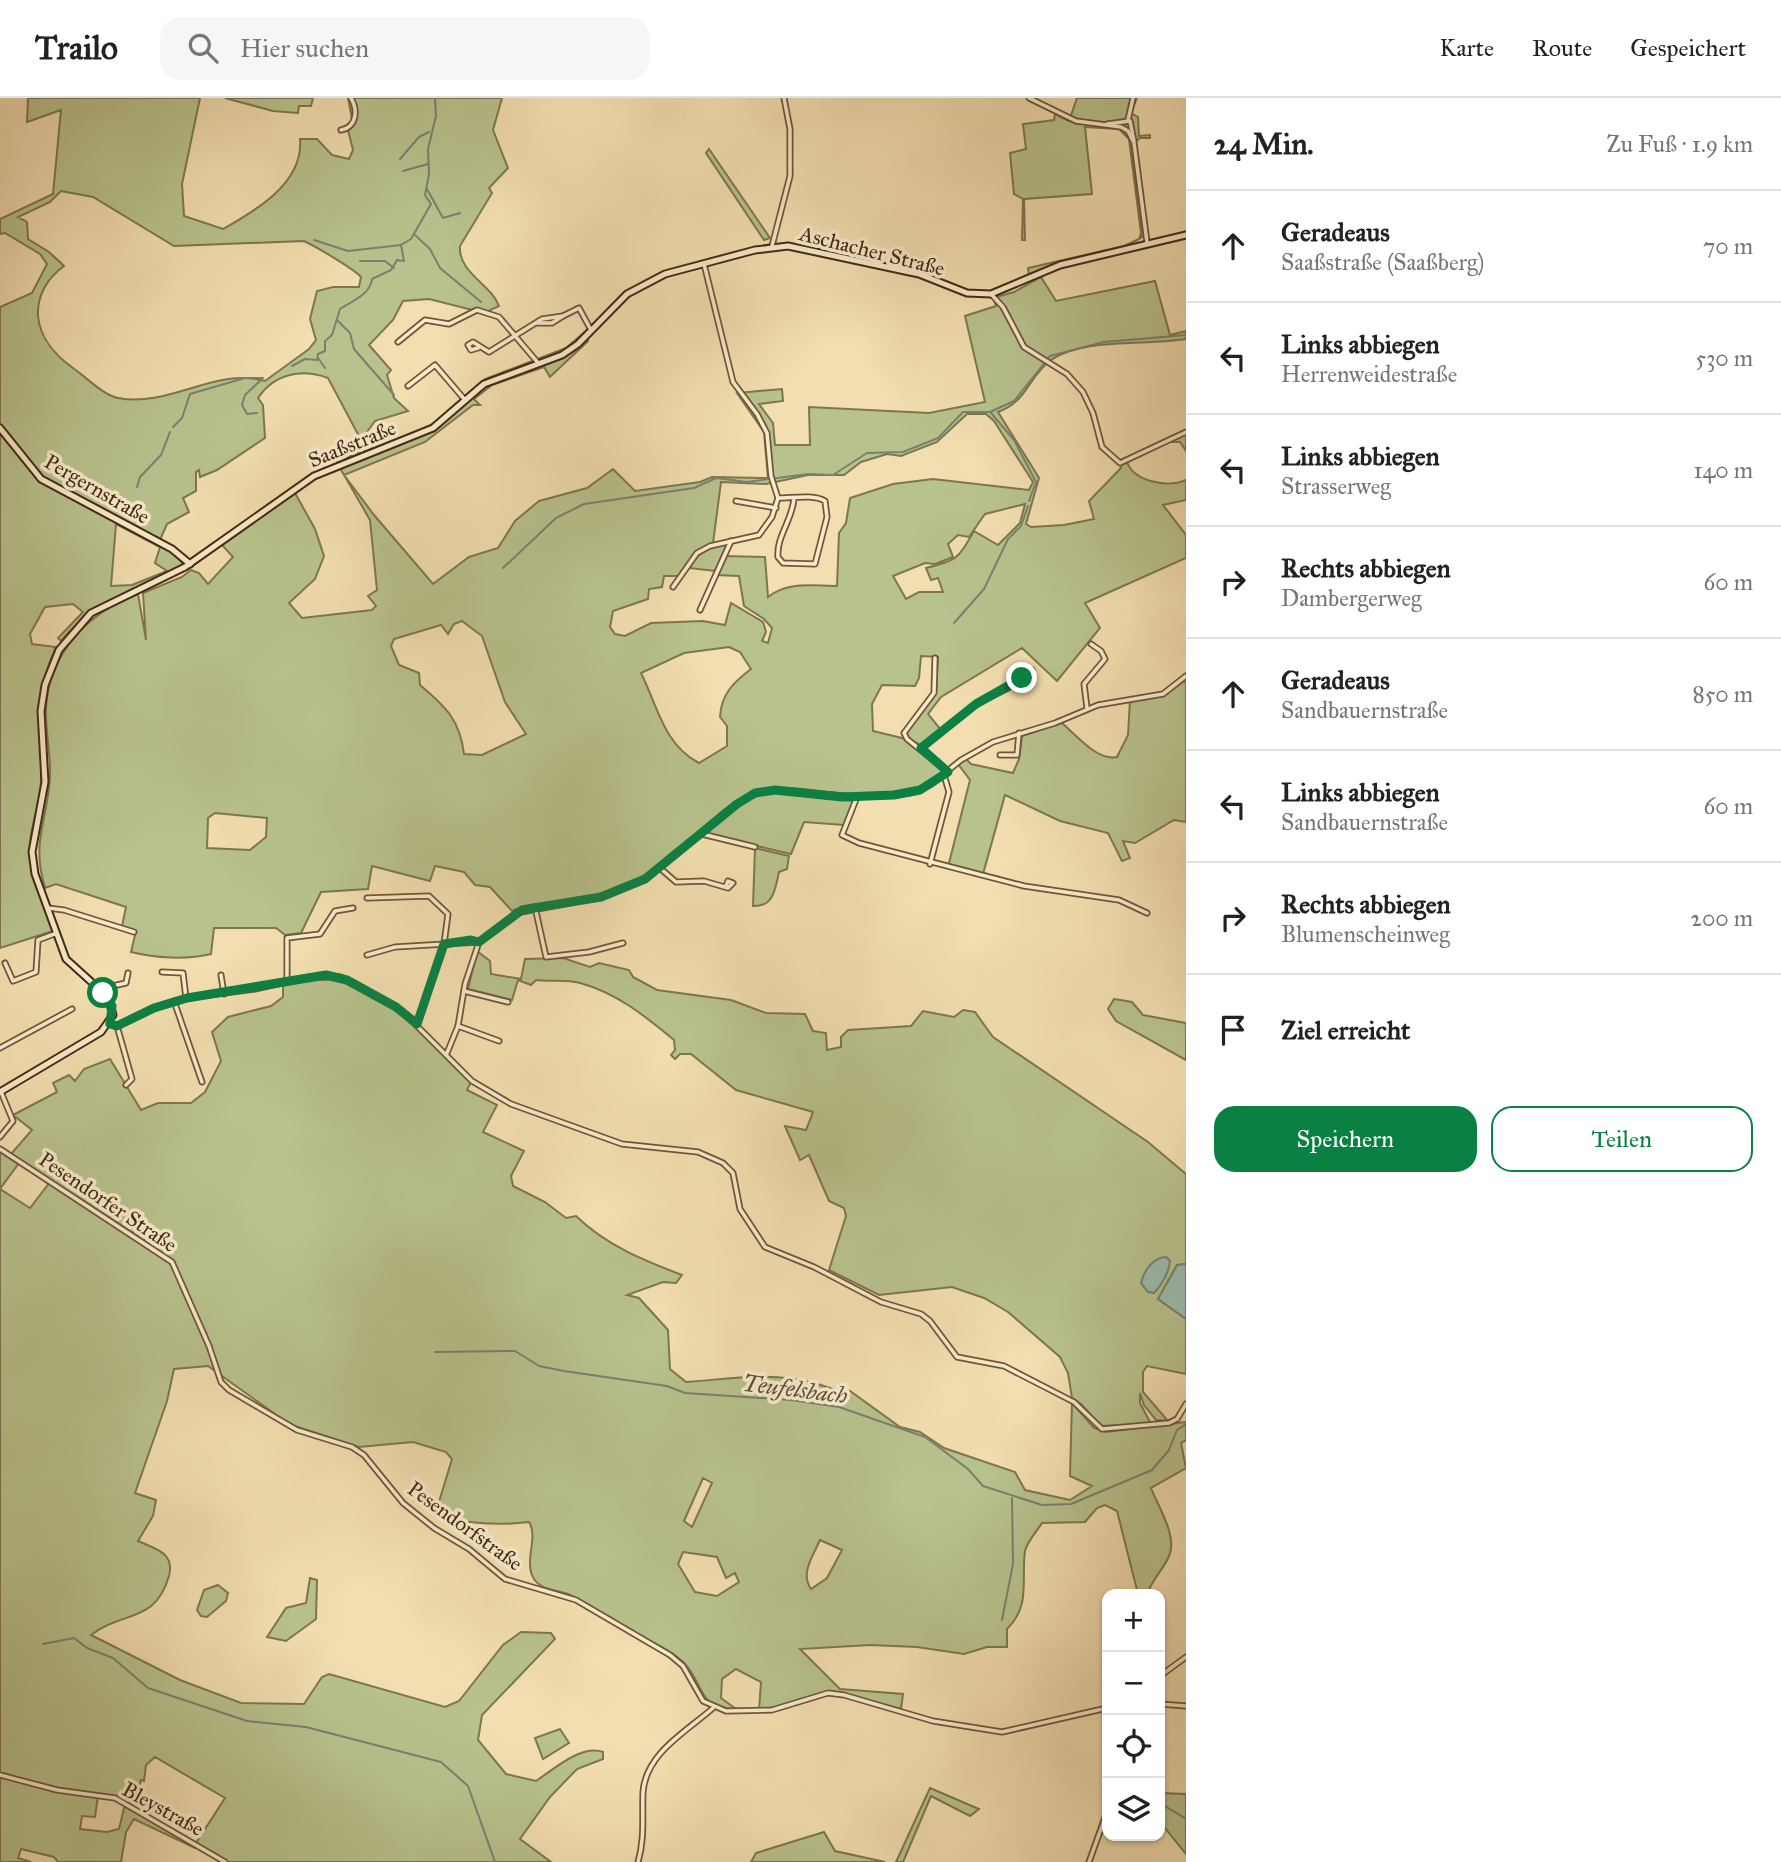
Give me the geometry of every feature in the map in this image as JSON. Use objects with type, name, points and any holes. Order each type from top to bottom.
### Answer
[{"type":"street","points":[[341,130],[349,127],[355,116],[356,110],[351,98]]},
{"type":"street","points":[[772,246],[789,176],[790,129],[784,98]]},
{"type":"street","points":[[1029,98],[1076,121],[1124,128],[1134,143]]},
{"type":"street","points":[[1133,98],[1128,120],[1133,130],[1147,243]]},
{"type":"street","points":[[1102,125],[1128,120]]},
{"type":"street","points":[[1186,235],[1053,267],[991,294],[1003,307],[1024,348],[1067,374],[1083,392],[1093,413],[1102,447],[1120,463],[1186,432]]},
{"type":"street","name":"Aschacher Straße","points":[[532,366],[570,350],[612,307],[645,282],[772,246],[815,250],[927,276],[967,293],[991,294]]},
{"type":"street","points":[[673,587],[696,553],[760,535],[776,508],[778,498],[771,479],[767,433],[757,414],[733,382],[708,292],[704,264]]},
{"type":"street","points":[[478,348],[489,352],[550,316],[563,316],[579,308],[592,330]]},
{"type":"street","points":[[398,342],[425,320],[449,324],[477,310],[499,317],[539,364]]},
{"type":"street","points":[[408,386],[435,365],[465,400]]},
{"type":"street","name":"Saaßstraße","points":[[99,989],[68,963],[35,874],[32,845],[45,782],[42,699],[53,662],[68,637],[91,613],[190,564],[301,483],[335,465],[433,428],[484,384],[532,366]]},
{"type":"street","name":"Pergernstraße","points":[[0,428],[41,479],[172,549],[190,564]]},
{"type":"street","points":[[778,498],[794,498],[819,498],[825,501],[827,517],[815,564],[783,563],[778,557],[778,545],[787,529],[794,498]]},
{"type":"street","points":[[736,501],[776,508]]},
{"type":"street","points":[[700,610],[731,541]]},
{"type":"street","points":[[1087,708],[1084,684],[1105,659],[1101,651],[1091,644]]},
{"type":"street","points":[[930,864],[949,792],[946,773],[921,748],[907,740],[904,733],[934,693],[935,658]]},
{"type":"street","points":[[921,748],[976,704],[1007,688],[1032,670]]},
{"type":"street","points":[[446,1053],[458,1026],[464,990],[479,942],[516,913],[535,907],[611,894],[661,869],[737,804],[764,791],[857,797],[910,793],[946,773],[981,748],[1055,723],[1087,708],[1163,694],[1186,676]]},
{"type":"street","points":[[1000,755],[1017,755],[1019,733]]},
{"type":"street","points":[[857,797],[842,835],[870,847],[1024,886],[1119,900],[1147,913]]},
{"type":"street","points":[[702,834],[755,847]]},
{"type":"street","points":[[661,869],[672,881],[726,886]]},
{"type":"street","points":[[367,898],[433,897],[448,914],[444,944],[417,1024]]},
{"type":"street","points":[[535,907],[546,957],[589,953],[623,943]]},
{"type":"street","points":[[48,908],[64,910],[134,932]]},
{"type":"street","points":[[287,981],[287,939],[320,934],[335,911],[353,908]]},
{"type":"street","points":[[5,963],[13,981],[36,972],[38,940],[57,933]]},
{"type":"street","points":[[367,955],[395,947],[471,940],[479,942]]},
{"type":"street","points":[[162,972],[183,973],[187,998]]},
{"type":"street","points":[[110,1024],[112,1006],[99,989],[126,983],[128,974]]},
{"type":"street","points":[[222,975],[224,994]]},
{"type":"street","points":[[0,1137],[13,1121],[1,1092],[110,1024],[117,1026],[187,998],[224,994],[317,976],[341,977],[396,1007],[417,1024],[472,1081],[518,1108],[622,1144],[698,1152],[723,1163],[733,1173],[740,1209],[765,1247],[814,1267],[881,1302],[920,1314],[930,1321],[957,1357],[1004,1366],[1074,1402],[1102,1429],[1169,1423],[1177,1419],[1186,1404]]},
{"type":"street","points":[[464,990],[508,1002]]},
{"type":"street","points":[[174,1001],[202,1082]]},
{"type":"street","points":[[0,1048],[72,1009]]},
{"type":"street","points":[[117,1026],[132,1079],[126,1085]]},
{"type":"street","points":[[458,1026],[499,1041]]},
{"type":"street","name":"Pesendorfer Straße","points":[[0,1149],[172,1262],[217,1370]]},
{"type":"street","name":"Pesendorfstraße","points":[[217,1370],[221,1382],[229,1390],[297,1430],[352,1447],[364,1455],[403,1503],[505,1578],[576,1600],[670,1655],[683,1666],[703,1701],[713,1708]]},
{"type":"street","points":[[1165,1672],[1186,1657]]},
{"type":"street","points":[[638,1862],[644,1833],[643,1791],[653,1761],[713,1708],[772,1710],[828,1693],[933,1721],[1002,1732],[1102,1709]]},
{"type":"street","points":[[1165,1704],[1186,1706]]},
{"type":"street","name":"Bleystraße","points":[[0,1775],[57,1790],[115,1798],[225,1862]]},
{"type":"street","points":[[1089,1862],[1102,1826]]},
{"type":"green space","points":[[28,98],[200,98],[182,184],[184,216],[223,229],[249,214],[286,182],[299,155],[300,139],[317,139],[332,155],[349,159],[353,150],[348,130],[353,124],[348,98],[502,98],[493,130],[508,168],[489,188],[492,193],[460,246],[464,264],[499,306],[484,313],[429,299],[403,301],[393,320],[369,345],[391,370],[387,375],[394,398],[408,411],[375,421],[361,440],[328,378],[298,374],[280,378],[272,383],[258,398],[263,405],[265,438],[217,470],[200,477],[199,470],[196,472],[196,491],[183,498],[189,512],[167,524],[160,540],[42,477],[0,423],[0,307],[32,293],[47,264],[40,254],[5,233],[0,234],[0,219],[53,194],[61,110],[27,122]],"holes":[[[61,191],[93,197],[174,246],[304,241],[357,273],[361,277],[359,287],[333,287],[317,291],[310,319],[316,340],[309,349],[265,381],[228,379],[137,400],[112,396],[67,363],[45,339],[39,324],[39,301],[48,282],[64,266],[49,252],[28,239],[27,222],[18,217],[50,202]]]},
{"type":"green space","points":[[225,98],[313,98],[311,106],[299,106],[298,113],[273,111]]},
{"type":"green space","points":[[1077,98],[1131,98],[1127,113],[1138,117],[1139,136],[1150,135],[1150,138],[1140,138],[1132,145],[1142,237],[1139,239],[1141,233],[1129,139],[1119,129],[1085,127],[1092,194],[1024,199],[1025,240],[1022,240],[1023,199],[1014,194],[1010,153],[1026,149],[1023,124],[1054,120],[1055,114],[1069,121]]},
{"type":"green space","points":[[709,149],[770,238],[764,240],[706,153]]},
{"type":"green space","points":[[1138,239],[1129,245],[1055,264],[1029,276],[1028,268],[1124,246]]},
{"type":"green space","points":[[1041,277],[1056,301],[1155,281],[1170,335],[1186,331],[1186,339],[1098,345],[1064,353],[1043,367],[1015,402],[998,412],[1039,478],[1026,524],[1031,527],[1064,525],[1094,519],[1089,501],[1121,468],[1120,464],[1157,447],[1127,462],[1131,469],[1144,479],[1162,483],[1186,480],[1186,500],[1163,505],[1186,535],[1186,558],[1085,603],[1100,628],[1057,681],[1022,648],[941,697],[928,714],[941,730],[920,745],[909,739],[906,732],[936,692],[938,657],[921,656],[919,678],[915,686],[882,685],[872,704],[873,731],[906,739],[942,767],[944,772],[926,786],[905,793],[882,796],[785,788],[765,789],[735,802],[649,873],[618,888],[587,897],[531,905],[512,911],[490,887],[475,885],[464,872],[435,866],[430,881],[372,866],[368,889],[321,892],[301,933],[285,935],[276,928],[214,928],[211,954],[171,958],[131,952],[136,931],[122,926],[126,907],[56,884],[45,888],[41,872],[41,832],[50,777],[46,708],[55,669],[64,652],[88,623],[120,602],[138,594],[146,640],[143,593],[182,577],[191,570],[199,573],[208,584],[233,557],[222,545],[295,493],[315,529],[324,556],[315,579],[289,603],[302,618],[372,610],[376,606],[368,596],[377,590],[370,520],[344,475],[433,584],[469,557],[498,548],[515,521],[539,501],[587,488],[613,469],[635,491],[700,482],[712,477],[768,478],[764,432],[737,393],[782,389],[783,401],[759,404],[773,423],[775,445],[810,445],[809,407],[929,413],[985,402],[965,316],[996,306],[993,298],[1014,292]],"holes":[[[967,414],[986,414],[994,421],[1033,482],[1029,490],[933,479],[893,484],[850,498],[846,523],[839,533],[837,586],[792,586],[768,597],[765,557],[725,556],[717,575],[739,576],[744,606],[764,619],[772,628],[768,643],[762,641],[766,632],[763,622],[731,603],[725,625],[703,621],[651,623],[625,636],[615,634],[610,627],[613,611],[648,599],[649,589],[662,587],[664,576],[678,576],[695,553],[713,543],[721,482],[766,484],[808,475],[844,475],[861,462],[887,454],[901,456],[937,442]],[[1025,504],[1020,523],[998,545],[974,531],[956,557],[926,568],[931,580],[938,578],[943,592],[919,592],[906,599],[893,576],[925,563],[935,564],[953,557],[948,544],[958,535],[969,537],[985,514]],[[462,621],[482,636],[505,702],[526,734],[482,755],[464,754],[459,732],[450,715],[420,685],[419,673],[399,665],[391,646],[394,639],[441,625],[448,634],[454,624]],[[729,647],[740,652],[751,669],[734,684],[723,702],[720,717],[727,726],[727,746],[699,763],[687,755],[663,724],[641,673],[684,653]],[[215,813],[267,818],[266,837],[250,850],[207,848],[208,818]]]},
{"type":"green space","points":[[587,330],[588,341],[550,377],[544,367],[492,385],[474,399],[480,405],[473,405],[425,442],[344,475],[333,462],[421,431],[439,420],[485,379],[566,348]]},
{"type":"green space","points":[[0,433],[39,481],[172,550],[183,564],[105,603],[91,612],[61,641],[58,638],[83,612],[73,604],[45,607],[30,634],[32,644],[56,647],[43,683],[41,698],[40,789],[30,849],[34,878],[53,931],[0,948]],"holes":[[[116,524],[160,547],[155,563],[167,571],[132,585],[111,586]]]},
{"type":"green space","points":[[1186,433],[1186,451],[1180,442],[1167,442]]},
{"type":"green space","points":[[724,544],[726,547],[715,571],[689,568],[704,552]]},
{"type":"green space","points":[[1183,681],[1186,683],[1186,822],[1174,820],[1135,843],[1123,841],[1130,858],[1122,861],[1108,833],[1060,821],[1005,795],[983,874],[948,867],[970,780],[958,764],[966,759],[971,764],[1013,773],[1019,759],[1022,736],[1062,723],[1095,751],[1109,757],[1117,757],[1128,735],[1130,700],[1162,696]]},
{"type":"green space","points":[[764,792],[854,801],[844,825],[804,822],[791,854],[706,834],[745,801]]},
{"type":"green space","points":[[755,848],[789,856],[787,869],[779,872],[772,896],[760,906],[753,906]]},
{"type":"green space","points":[[477,951],[490,961],[491,974],[521,979],[525,959],[563,958],[590,967],[599,963],[629,970],[633,977],[657,990],[731,1000],[766,1013],[805,1014],[813,1031],[826,1033],[827,1050],[841,1047],[841,1037],[848,1030],[911,1026],[923,1011],[954,1017],[963,1010],[975,1012],[993,1037],[1148,1142],[1186,1174],[1186,1264],[1177,1265],[1158,1299],[1186,1319],[1186,1374],[1147,1366],[1143,1372],[1143,1392],[1168,1421],[1156,1420],[1144,1405],[1140,1393],[1140,1403],[1151,1424],[1101,1426],[1072,1398],[1068,1373],[1060,1357],[1008,1312],[984,1298],[952,1287],[879,1295],[829,1270],[846,1216],[844,1208],[829,1201],[809,1155],[800,1160],[785,1126],[806,1130],[813,1112],[736,1090],[691,1054],[680,1054],[675,1059],[671,1055],[675,1050],[674,1040],[630,1006],[593,987],[569,981],[536,980],[531,985],[518,980],[512,1000],[468,989]]},
{"type":"green space","points":[[338,979],[402,1013],[471,1082],[467,1090],[497,1105],[483,1132],[524,1151],[511,1176],[513,1186],[545,1202],[566,1218],[576,1216],[600,1236],[626,1251],[682,1275],[676,1283],[663,1282],[627,1295],[639,1298],[668,1330],[670,1369],[686,1382],[747,1377],[785,1378],[824,1386],[844,1394],[850,1391],[900,1427],[920,1432],[944,1448],[1015,1472],[1025,1490],[1070,1500],[1092,1486],[1070,1476],[1072,1403],[1094,1428],[1106,1432],[1186,1422],[1186,1440],[1181,1443],[1186,1468],[1151,1488],[1169,1531],[1171,1548],[1167,1561],[1149,1589],[1137,1589],[1117,1511],[1105,1505],[1097,1508],[1085,1522],[1042,1523],[1025,1551],[1024,1592],[1015,1620],[1007,1629],[1007,1647],[987,1647],[964,1654],[917,1647],[870,1645],[800,1649],[840,1689],[903,1694],[901,1709],[830,1691],[787,1705],[759,1710],[761,1682],[736,1669],[722,1679],[721,1698],[736,1709],[723,1708],[708,1700],[691,1671],[676,1656],[613,1623],[574,1597],[537,1583],[530,1565],[532,1528],[529,1522],[481,1523],[435,1515],[452,1459],[446,1452],[413,1442],[359,1447],[289,1424],[208,1366],[174,1369],[167,1401],[135,1493],[156,1500],[153,1516],[138,1541],[167,1557],[169,1576],[156,1602],[147,1609],[103,1627],[91,1635],[180,1680],[241,1703],[304,1704],[322,1677],[329,1674],[445,1707],[459,1701],[503,1645],[521,1632],[551,1633],[555,1639],[482,1715],[478,1740],[506,1774],[536,1781],[568,1759],[586,1752],[603,1752],[603,1759],[577,1769],[550,1797],[520,1839],[551,1862],[228,1862],[196,1843],[225,1798],[155,1757],[146,1765],[144,1781],[141,1780],[134,1805],[107,1795],[54,1787],[0,1773],[0,1189],[30,1208],[50,1182],[142,1242],[144,1240],[11,1154],[32,1130],[13,1115],[57,1092],[53,1083],[69,1075],[75,1081],[84,1069],[110,1059],[141,1110],[158,1103],[191,1103],[205,1092],[221,1061],[212,1032],[228,1017],[271,1006],[283,997],[283,985],[306,980]],"holes":[[[703,1478],[712,1483],[692,1527],[684,1521]],[[820,1540],[842,1550],[827,1578],[811,1589],[807,1571]],[[683,1552],[717,1557],[726,1578],[735,1573],[739,1582],[717,1596],[695,1592],[678,1564]]]},
{"type":"green space","points":[[1114,999],[1132,1002],[1143,1015],[1186,1023],[1186,1060],[1116,1021],[1108,1009]]},
{"type":"green space","points":[[0,1151],[19,1163],[0,1189]]},
{"type":"green space","points":[[310,1578],[317,1580],[316,1619],[286,1641],[267,1637],[286,1608],[306,1603]]},
{"type":"green space","points":[[218,1585],[228,1593],[226,1601],[207,1617],[201,1616],[197,1610],[204,1590]]},
{"type":"green space","points":[[560,1729],[569,1743],[543,1759],[535,1738]]},
{"type":"green space","points":[[0,1776],[46,1789],[98,1796],[95,1817],[82,1816],[80,1829],[107,1832],[119,1829],[125,1804],[197,1845],[195,1848],[134,1819],[126,1832],[121,1862],[58,1862],[54,1857],[21,1849],[18,1858],[31,1862],[0,1862]]},
{"type":"green space","points":[[930,1788],[979,1809],[970,1816],[931,1796],[903,1862],[896,1862]]},
{"type":"green space","points":[[1165,1793],[1186,1794],[1186,1854],[1165,1828]]},
{"type":"green space","points":[[824,1832],[835,1851],[885,1862],[751,1862],[756,1853]]},
{"type":"shaded area","points":[[1166,1257],[1170,1261],[1165,1278],[1154,1293],[1148,1292],[1141,1283],[1144,1274],[1149,1266]]},
{"type":"shaded area","points":[[1186,1264],[1186,1319],[1158,1299],[1177,1265]]},
{"type":"waterway","points":[[292,366],[305,359],[317,360],[318,354],[325,351],[325,341],[332,335],[340,309],[364,293],[371,285],[372,279],[391,270],[397,260],[404,261],[401,245],[411,239],[431,204],[425,195],[429,174],[428,149],[436,116],[435,98]]},
{"type":"waterway","points":[[400,159],[419,137],[429,132]]},
{"type":"waterway","points":[[403,171],[428,164]]},
{"type":"waterway","points":[[427,189],[443,218],[460,213]]},
{"type":"waterway","points":[[415,235],[430,249],[440,268],[481,302]]},
{"type":"waterway","points":[[314,240],[348,251],[401,245]]},
{"type":"waterway","points":[[360,261],[385,261],[394,268]]},
{"type":"waterway","points":[[338,321],[350,333],[354,349],[394,395]]},
{"type":"waterway","points":[[503,568],[556,518],[584,504],[694,488],[716,478],[747,482],[808,474],[833,475],[867,453],[903,452],[938,438],[963,412],[990,412],[1014,401],[1050,356],[1104,342],[1186,335]]},
{"type":"waterway","points":[[318,358],[325,368]]},
{"type":"waterway","points":[[173,427],[182,418],[190,394],[245,378],[263,378]]},
{"type":"waterway","points":[[257,413],[247,414],[242,405],[245,395],[262,379]]},
{"type":"waterway","points":[[991,413],[1014,440],[1036,482],[1029,501]]},
{"type":"waterway","points":[[137,487],[140,477],[161,455],[170,432]]},
{"type":"waterway","points":[[954,623],[984,589],[1008,539],[1021,526],[1028,506]]},
{"type":"waterway","name":"Teufelsbach","points":[[435,1352],[515,1351],[539,1366],[667,1386],[685,1393],[791,1400],[839,1407],[925,1437],[968,1469],[983,1486],[1042,1505],[1071,1504],[1152,1470],[1169,1450],[1177,1430],[1186,1424]]},
{"type":"waterway","points":[[1002,1620],[1013,1564],[1012,1498]]},
{"type":"waterway","points":[[43,1644],[74,1638],[87,1648],[113,1658],[148,1688],[247,1721],[306,1727],[441,1762],[468,1786],[495,1862]]},
{"type":"waterway","points":[[1165,1806],[1186,1819]]},
{"type":"route","points":[[103,993],[112,1006],[110,1024],[117,1026],[174,1001],[326,975],[347,980],[396,1007],[417,1024],[421,1019],[444,944],[471,940],[479,942],[509,917],[522,910],[601,897],[645,879],[661,869],[737,804],[755,793],[775,790],[857,797],[920,790],[948,772],[921,748],[979,701],[1022,678]]}]
